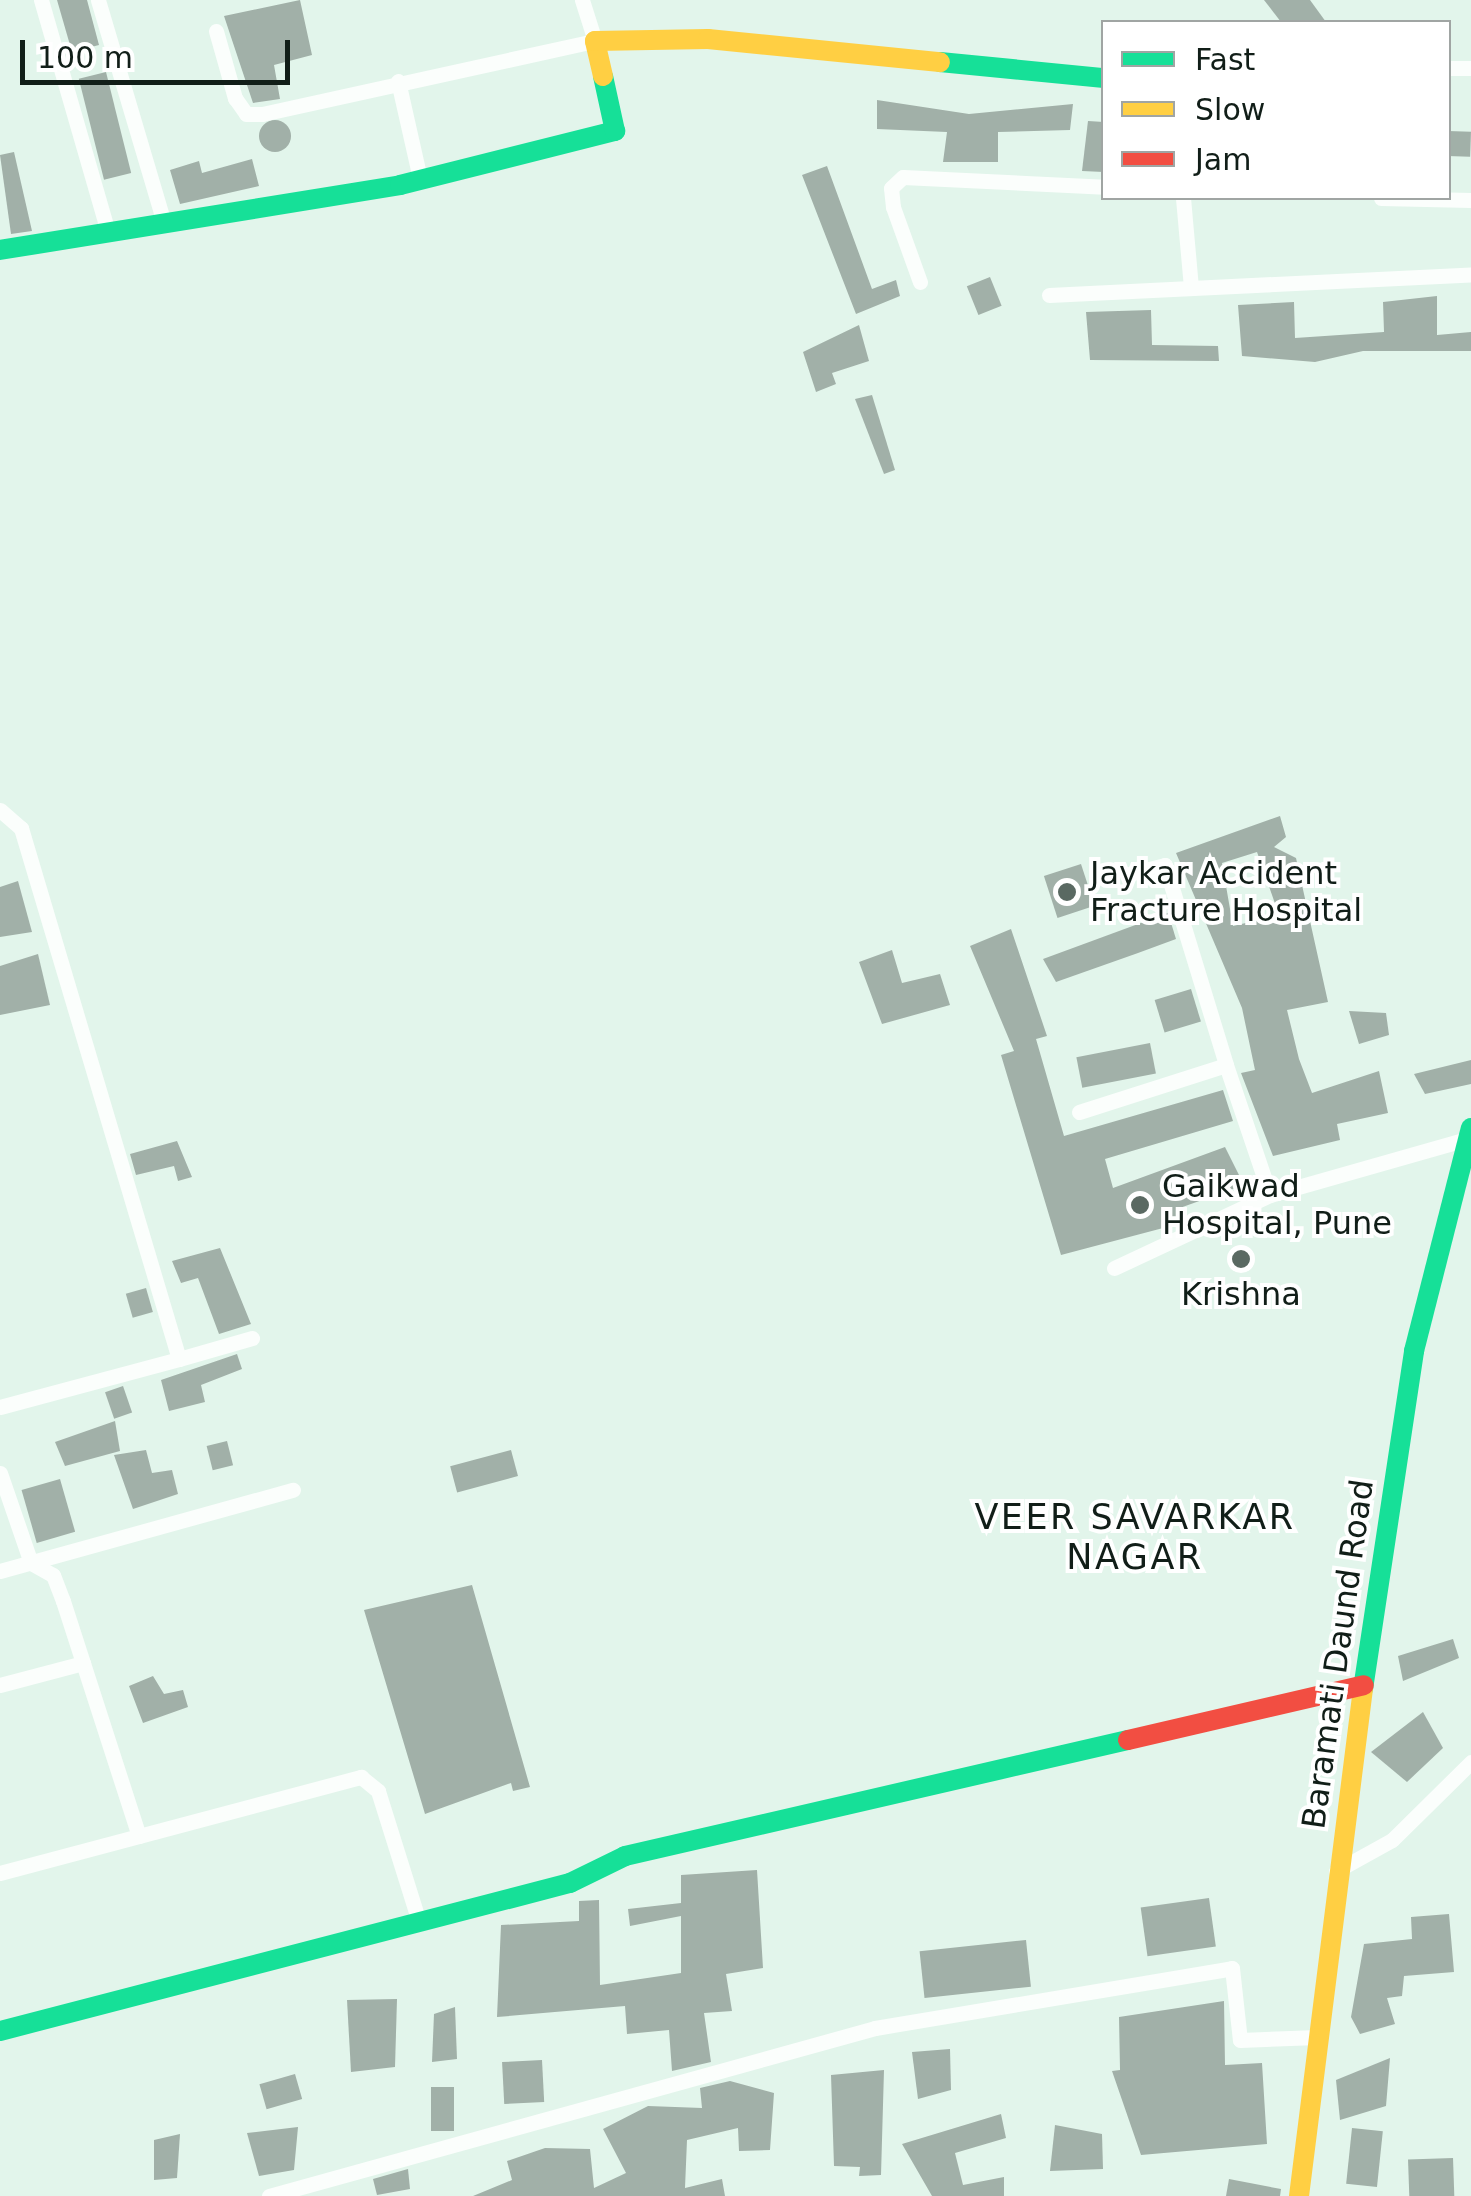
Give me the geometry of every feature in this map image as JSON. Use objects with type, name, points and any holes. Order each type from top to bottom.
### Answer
[{"type":"street","points":[[40,0],[107,228]]},
{"type":"street","points":[[98,0],[163,219]]},
{"type":"street","points":[[1,247],[420,180],[615,130],[582,0]]},
{"type":"street","points":[[216,31],[246,114],[595,41],[708,39],[1101,78]]},
{"type":"street","points":[[398,81],[420,180]]},
{"type":"street","points":[[920,282],[893,208],[891,188],[903,177],[1101,187]]},
{"type":"street","points":[[1182,200],[1192,288]]},
{"type":"street","points":[[1049,295],[1471,274]]},
{"type":"street","points":[[0,810],[20,828],[178,1359]]},
{"type":"street","points":[[1129,874],[1165,865],[1270,1195]]},
{"type":"street","points":[[1079,1112],[1226,1065]]},
{"type":"street","points":[[1114,1268],[1270,1195],[1467,1134]]},
{"type":"street","name":"Baramati Daund Road","points":[[1299,2196],[1336,1871],[1414,1350],[1467,1134]]},
{"type":"street","points":[[0,1407],[252,1338]]},
{"type":"street","points":[[0,1473],[31,1563],[52,1575],[139,1836]]},
{"type":"street","points":[[0,1571],[293,1490]]},
{"type":"street","points":[[0,1685],[83,1664]]},
{"type":"street","points":[[0,2030],[570,1883],[625,1856],[1364,1685]]},
{"type":"street","points":[[1336,1871],[1392,1840],[1471,1762]]},
{"type":"street","points":[[0,1874],[361,1777],[378,1791],[419,1922]]},
{"type":"street","points":[[269,2196],[875,2028],[1232,1968],[1240,2040],[1317,2038]]},
{"type":"building","points":[[57,0],[87,0],[99,45],[72,52]]},
{"type":"building","points":[[300,0],[312,55],[274,65],[280,99],[253,103],[224,16]]},
{"type":"building","points":[[1264,0],[1310,0],[1325,20],[1279,20]]},
{"type":"building","points":[[106,72],[131,173],[104,180],[79,79]]},
{"type":"building","points":[[877,100],[969,114],[1073,104],[1070,130],[998,132],[998,162],[943,162],[947,132],[877,129]]},
{"type":"building","points":[[275,120],[287,124],[291,136],[287,148],[275,152],[263,148],[259,136],[263,124]]},
{"type":"building","points":[[1088,121],[1101,122],[1101,172],[1082,171]]},
{"type":"building","points":[[1451,131],[1471,132],[1470,157],[1451,156]]},
{"type":"building","points":[[14,152],[32,231],[11,234],[0,155]]},
{"type":"building","points":[[252,159],[259,186],[180,204],[170,170],[199,161],[202,173]]},
{"type":"building","points":[[827,166],[872,289],[896,280],[900,296],[856,314],[802,175]]},
{"type":"building","points":[[990,277],[1002,306],[978,315],[967,286]]},
{"type":"building","points":[[1437,296],[1437,335],[1471,332],[1471,351],[1363,351],[1315,362],[1242,356],[1238,305],[1294,302],[1295,338],[1384,332],[1383,302]]},
{"type":"building","points":[[1151,310],[1152,345],[1218,346],[1219,361],[1090,360],[1086,312]]},
{"type":"building","points":[[859,325],[869,361],[832,373],[836,384],[816,392],[803,352]]},
{"type":"building","points":[[872,395],[895,470],[884,474],[855,399]]},
{"type":"building","points":[[1280,816],[1286,837],[1274,847],[1296,858],[1328,1002],[1287,1010],[1299,1059],[1312,1093],[1379,1071],[1388,1113],[1337,1124],[1340,1140],[1273,1156],[1241,1073],[1255,1070],[1242,1008],[1176,853]],"holes":[[[1257,852],[1279,915],[1233,926],[1222,863]]]},
{"type":"building","points":[[1081,864],[1095,906],[1058,918],[1044,876]]},
{"type":"building","points":[[18,881],[32,932],[0,937],[0,887]]},
{"type":"building","points":[[1168,913],[1176,939],[1138,953],[1056,982],[1043,959]]},
{"type":"building","points":[[1011,929],[1047,1036],[1036,1039],[1064,1136],[1223,1090],[1233,1121],[1105,1159],[1113,1188],[1225,1147],[1244,1185],[1177,1209],[1182,1223],[1061,1255],[1001,1055],[1014,1051],[970,946]]},
{"type":"building","points":[[892,950],[902,983],[940,974],[950,1005],[882,1024],[859,962]]},
{"type":"building","points":[[38,954],[50,1005],[0,1015],[0,966]]},
{"type":"building","points":[[1191,989],[1201,1022],[1165,1033],[1155,1000]]},
{"type":"building","points":[[1349,1011],[1386,1013],[1389,1035],[1359,1044]]},
{"type":"building","points":[[1150,1043],[1156,1073],[1082,1088],[1076,1057]]},
{"type":"building","points":[[1471,1060],[1471,1084],[1425,1094],[1414,1074]]},
{"type":"building","points":[[177,1141],[192,1177],[178,1181],[174,1166],[136,1175],[130,1154]]},
{"type":"building","points":[[220,1248],[251,1324],[219,1334],[198,1278],[181,1283],[172,1261]]},
{"type":"building","points":[[146,1288],[153,1312],[133,1318],[126,1294]]},
{"type":"building","points":[[237,1354],[242,1369],[201,1385],[205,1402],[169,1411],[161,1380]]},
{"type":"building","points":[[123,1386],[132,1412],[114,1419],[105,1392]]},
{"type":"building","points":[[115,1421],[120,1451],[65,1466],[55,1442]]},
{"type":"building","points":[[227,1441],[233,1465],[213,1470],[207,1446]]},
{"type":"building","points":[[146,1450],[152,1473],[172,1470],[178,1494],[133,1509],[114,1455]]},
{"type":"building","points":[[511,1450],[518,1476],[457,1492],[450,1466]]},
{"type":"building","points":[[60,1479],[75,1532],[37,1543],[22,1490]]},
{"type":"building","points":[[472,1585],[530,1787],[513,1791],[511,1783],[425,1814],[364,1610]]},
{"type":"building","points":[[1453,1639],[1459,1658],[1403,1681],[1398,1656]]},
{"type":"building","points":[[153,1676],[164,1694],[183,1690],[188,1707],[143,1723],[129,1686]]},
{"type":"building","points":[[1423,1712],[1443,1748],[1407,1782],[1371,1752]]},
{"type":"building","points":[[757,1870],[763,1968],[726,1974],[732,2011],[704,2013],[711,2062],[672,2071],[669,2030],[627,2034],[625,2006],[497,2017],[501,1925],[579,1921],[579,1901],[599,1900],[600,1985],[681,1973],[681,1916],[630,1926],[628,1909],[681,1903],[681,1875]]},
{"type":"building","points":[[1209,1898],[1216,1947],[1147,1956],[1141,1908]]},
{"type":"building","points":[[1449,1914],[1454,1972],[1404,1976],[1402,1996],[1387,1998],[1395,2024],[1360,2034],[1351,2017],[1364,1944],[1412,1939],[1411,1917]]},
{"type":"building","points":[[1026,1940],[1031,1987],[924,1998],[920,1951]]},
{"type":"building","points":[[397,1999],[395,2067],[351,2072],[347,2000]]},
{"type":"building","points":[[1224,2001],[1225,2065],[1262,2063],[1267,2144],[1141,2155],[1112,2071],[1120,2070],[1119,2017]]},
{"type":"building","points":[[455,2007],[457,2059],[432,2062],[434,2014]]},
{"type":"building","points":[[950,2049],[951,2090],[918,2099],[912,2052]]},
{"type":"building","points":[[1390,2058],[1386,2106],[1340,2120],[1336,2080]]},
{"type":"building","points":[[542,2060],[544,2102],[504,2104],[502,2062]]},
{"type":"building","points":[[884,2070],[881,2175],[859,2176],[860,2167],[834,2166],[831,2075]]},
{"type":"building","points":[[295,2074],[302,2099],[267,2109],[259,2084]]},
{"type":"building","points":[[730,2081],[774,2093],[770,2150],[739,2151],[738,2128],[687,2140],[685,2188],[722,2179],[725,2196],[473,2196],[512,2180],[507,2161],[545,2148],[590,2149],[594,2188],[626,2173],[603,2129],[648,2106],[702,2108],[700,2088]]},
{"type":"building","points":[[431,2087],[454,2087],[454,2131],[431,2131]]},
{"type":"building","points":[[1001,2114],[1006,2138],[955,2153],[963,2185],[1004,2177],[1004,2196],[932,2196],[902,2144]]},
{"type":"building","points":[[1055,2125],[1102,2134],[1103,2169],[1050,2171]]},
{"type":"building","points":[[298,2127],[294,2170],[259,2176],[247,2133]]},
{"type":"building","points":[[1352,2128],[1383,2131],[1377,2187],[1346,2184]]},
{"type":"building","points":[[180,2134],[177,2178],[154,2180],[154,2140]]},
{"type":"building","points":[[1453,2158],[1454,2196],[1409,2196],[1408,2160]]},
{"type":"building","points":[[408,2169],[410,2189],[377,2195],[373,2179]]},
{"type":"building","points":[[1229,2179],[1281,2189],[1280,2196],[1226,2196]]},
{"type":"traffic: fast","points":[[940,62],[1101,78]]},
{"type":"traffic: fast","points":[[0,250],[400,185],[615,131],[603,76]]},
{"type":"traffic: fast","points":[[1363,1689],[1414,1351],[1471,1128]]},
{"type":"traffic: fast","points":[[0,2031],[570,1883],[625,1856],[1128,1740]]},
{"type":"traffic: slow","points":[[603,76],[595,41],[708,39],[940,62]]},
{"type":"traffic: slow","points":[[1299,2196],[1363,1689]]},
{"type":"traffic: jam","points":[[1128,1740],[1364,1685]]},
{"type":"place","name":"Jaykar Accident Fracture Hospital","points":[[1067,892]]},
{"type":"place","name":"Gaikwad Hospital, Pune","points":[[1140,1205]]},
{"type":"place","name":"Krishna","points":[[1241,1259]]},
{"type":"district","name":"VEER SAVARKAR NAGAR","points":[[1135,1537]]}]
